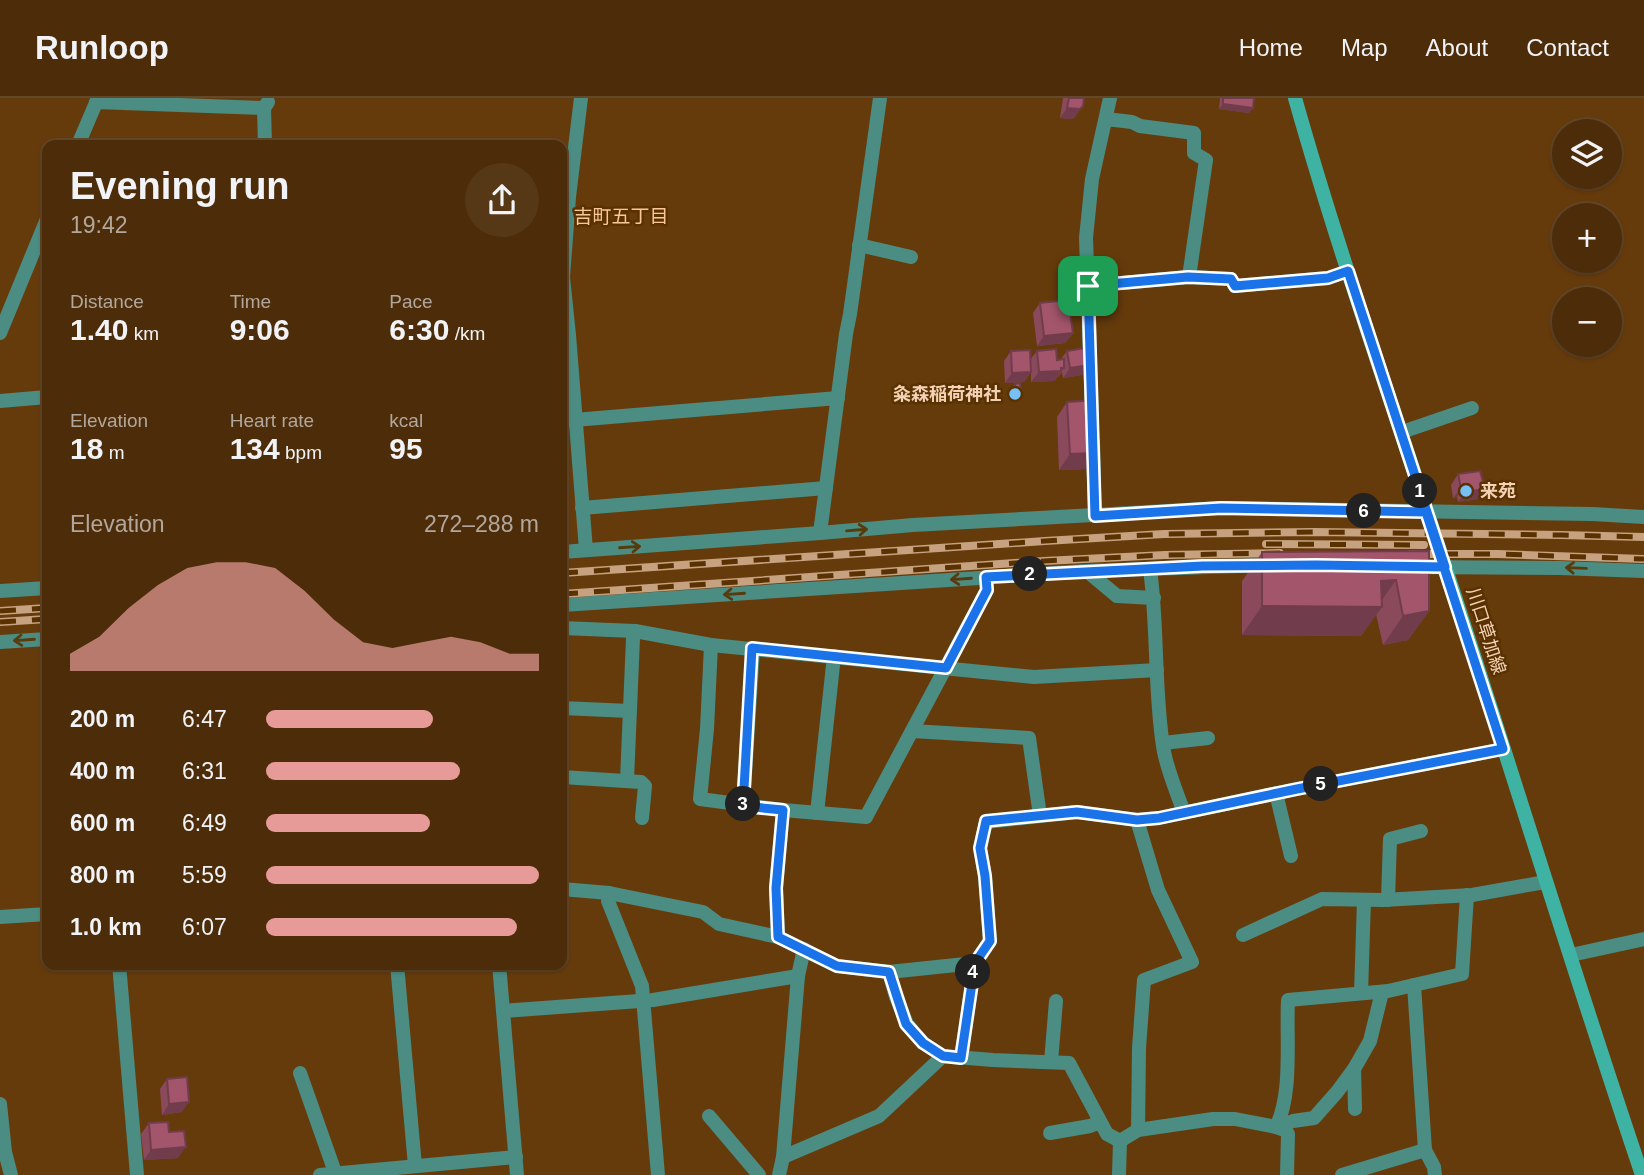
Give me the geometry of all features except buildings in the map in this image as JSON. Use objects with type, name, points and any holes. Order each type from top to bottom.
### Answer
[{"type":"main road","name":"川口草加線","points":[[1295,98],[1320,186],[1402,432],[1545,882],[1639,1152],[1642,1175]]},
{"type":"street","points":[[567,214],[581,98]]},
{"type":"street","points":[[820,533],[880,98]]},
{"type":"street","points":[[1095,516],[1086,238],[1092,178],[1110,98]]},
{"type":"street","points":[[80,140],[97,100],[266,105],[265,140]]},
{"type":"street","points":[[1106,119],[1194,133],[1194,153],[1206,160],[1188,277]]},
{"type":"street","points":[[0,332],[42,231]]},
{"type":"street","points":[[859,245],[911,257]]},
{"type":"street","points":[[1088,286],[1188,277],[1231,279],[1235,286],[1328,278],[1348,271]]},
{"type":"street","points":[[567,372],[569,420],[586,550]]},
{"type":"street","points":[[0,401],[42,397]]},
{"type":"street","points":[[569,420],[838,398]]},
{"type":"street","points":[[1402,432],[1472,408]]},
{"type":"street","points":[[582,508],[826,488]]},
{"type":"street","points":[[567,552],[913,525],[1221,508],[1644,517]]},
{"type":"street","points":[[567,605],[1087,571],[1278,565]]},
{"type":"street","points":[[1394,566],[1644,571]]},
{"type":"street","points":[[1150,569],[1163,743],[1184,813]]},
{"type":"street","points":[[1087,571],[1117,596],[1154,598]]},
{"type":"street","points":[[711,645],[700,799],[743,806],[866,817],[987,590],[986,577]]},
{"type":"street","points":[[0,591],[42,588]]},
{"type":"street","points":[[567,628],[635,631],[711,645],[1034,677],[1157,670]]},
{"type":"street","points":[[627,780],[635,631]]},
{"type":"street","points":[[0,642],[42,639]]},
{"type":"street","points":[[743,806],[752,648]]},
{"type":"street","points":[[817,813],[834,656]]},
{"type":"street","points":[[567,708],[630,711]]},
{"type":"street","points":[[912,731],[1029,737],[1040,816]]},
{"type":"street","points":[[1163,743],[1208,738]]},
{"type":"street","points":[[961,1058],[975,963],[990,941],[980,848],[986,821],[1077,812],[1137,820],[1503,749]]},
{"type":"street","points":[[567,777],[642,782],[645,786],[642,818]]},
{"type":"street","points":[[1276,793],[1291,856]]},
{"type":"street","points":[[778,937],[776,888],[783,810]]},
{"type":"street","points":[[1137,820],[1158,890],[1192,962],[1144,979],[1139,1048],[1138,1130]]},
{"type":"street","points":[[1388,900],[1390,839],[1421,831]]},
{"type":"street","points":[[1243,935],[1322,900],[1388,900],[1467,895],[1545,882]]},
{"type":"street","points":[[567,890],[609,894],[703,912],[719,925],[778,937],[837,966],[889,972],[975,963]]},
{"type":"street","points":[[609,894],[608,901],[642,986],[658,1175]]},
{"type":"street","points":[[1276,1127],[1282,1114],[1288,1049],[1288,1000],[1382,992],[1462,974],[1467,895]]},
{"type":"street","points":[[1361,993],[1364,900]]},
{"type":"street","points":[[0,917],[42,914]]},
{"type":"street","points":[[1571,955],[1644,939]]},
{"type":"street","points":[[779,1175],[804,949]]},
{"type":"street","points":[[120,970],[137,1175]]},
{"type":"street","points":[[398,970],[415,1166]]},
{"type":"street","points":[[500,970],[517,1175]]},
{"type":"street","points":[[889,972],[906,1024],[923,1043],[943,1056],[1069,1063],[1107,1134],[1120,1141]]},
{"type":"street","points":[[503,1010],[643,1000],[799,976]]},
{"type":"street","points":[[1414,985],[1425,1150],[1435,1175]]},
{"type":"street","points":[[1276,1127],[1314,1118],[1337,1092],[1370,1041],[1382,992]]},
{"type":"street","points":[[1051,1062],[1056,1001]]},
{"type":"street","points":[[783,1157],[879,1116],[943,1056]]},
{"type":"street","points":[[1354,1069],[1355,1109]]},
{"type":"street","points":[[300,1073],[336,1174]]},
{"type":"street","points":[[0,1104],[5,1152],[11,1175]]},
{"type":"street","points":[[709,1116],[759,1175]]},
{"type":"street","points":[[1120,1141],[1138,1130],[1213,1119],[1234,1119],[1276,1127],[1288,1134],[1287,1175]]},
{"type":"street","points":[[1050,1133],[1100,1122]]},
{"type":"street","points":[[1119,1175],[1120,1141]]},
{"type":"street","points":[[1342,1175],[1425,1150]]},
{"type":"street","points":[[320,1175],[516,1157]]},
{"type":"railway","points":[[567,573],[1164,534],[1314,532],[1644,537]]},
{"type":"railway","points":[[1266,544],[1424,545]]},
{"type":"railway","points":[[567,594],[1044,561],[1280,553]]},
{"type":"railway","points":[[1410,554],[1644,559]]},
{"type":"railway","points":[[0,611],[42,608]]},
{"type":"railway","points":[[0,622],[42,619]]},
{"type":"place","name":"粂森稲荷神社","points":[[1015,394]]},
{"type":"place","name":"来苑","points":[[1466,491]]},
{"type":"district","name":"吉町五丁目","points":[[621,216]]},
{"type":"route","points":[[1088,286],[1095,516],[1221,508],[1426,512],[1445,567],[1503,749],[1159,818],[1137,820],[1077,812],[986,821],[980,848],[990,941],[975,963],[961,1058],[943,1056],[923,1043],[906,1024],[889,972],[837,966],[778,937],[776,888],[783,810],[743,806],[752,648],[946,668],[987,590],[986,577],[1203,566],[1445,567],[1348,271],[1328,278],[1235,286],[1231,279],[1188,277],[1088,286]]}]
